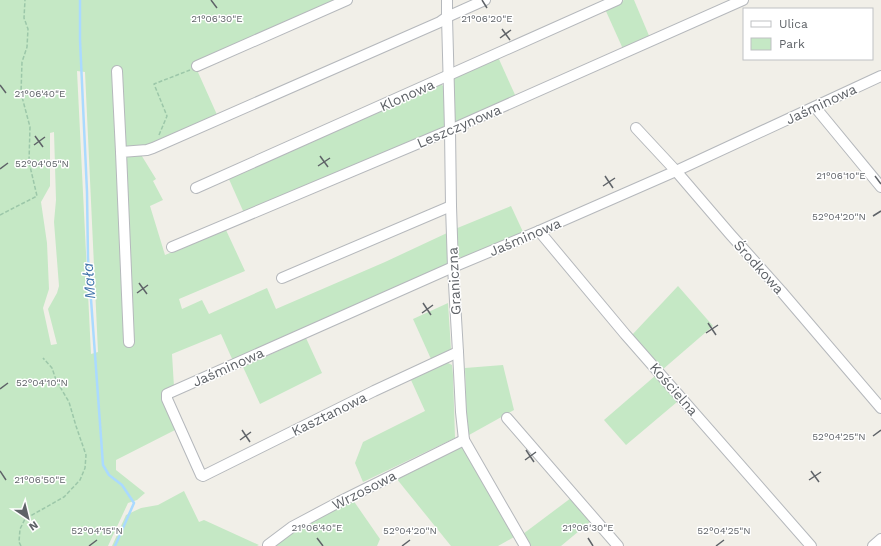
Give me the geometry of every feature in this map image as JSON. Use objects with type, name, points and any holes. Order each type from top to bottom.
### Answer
[{"type":"street","points":[[197,66],[347,0]]},
{"type":"street","name":"Graniczna","points":[[447,0],[450,206],[461,412],[464,440],[525,546]]},
{"type":"street","points":[[121,152],[150,149],[440,22],[447,16],[485,0]]},
{"type":"street","name":"Klonowa","points":[[196,188],[617,0]]},
{"type":"street","name":"Leszczynowa","points":[[172,248],[450,130],[743,0]]},
{"type":"street","points":[[117,71],[129,342]]},
{"type":"street","name":"Jaśminowa","points":[[201,475],[170,407],[167,394],[453,267],[676,171],[881,76]]},
{"type":"street","points":[[815,107],[881,187]]},
{"type":"street","name":"Środkowa","points":[[636,128],[781,290],[881,408]]},
{"type":"street","points":[[282,278],[450,206]]},
{"type":"street","name":"Kościelna","points":[[539,231],[625,334],[812,546]]},
{"type":"street","name":"Kasztanowa","points":[[201,475],[205,475],[458,352]]},
{"type":"street","points":[[507,418],[618,546]]},
{"type":"street","name":"Wrzosowa","points":[[268,546],[292,527],[464,440]]},
{"type":"street","points":[[873,546],[881,539]]},
{"type":"path","points":[[0,215],[37,196],[29,162],[30,127],[21,94],[22,62],[27,47],[28,29],[24,18],[25,0]]},
{"type":"path","points":[[150,149],[167,116],[154,84],[197,66]]},
{"type":"path","points":[[21,546],[19,542],[20,529],[25,520],[64,497],[80,480],[85,468],[86,454],[76,426],[70,402],[56,380],[52,368],[43,358]]},
{"type":"green space","points":[[0,0],[341,0],[197,70],[218,117],[153,145],[129,148],[123,145],[119,66],[115,66],[128,344],[124,158],[127,155],[140,153],[156,179],[153,181],[163,200],[150,206],[165,255],[226,230],[245,271],[179,299],[182,309],[202,300],[209,314],[267,288],[276,309],[385,262],[447,233],[447,268],[233,361],[221,334],[172,354],[174,387],[164,403],[175,430],[116,460],[116,470],[145,493],[137,500],[128,503],[108,546],[0,546]],"holes":[[[77,71],[85,72],[98,352],[91,354]],[[54,132],[56,200],[54,222],[59,286],[57,293],[48,309],[57,344],[51,345],[43,308],[49,289],[47,243],[41,202],[50,186],[50,133]]]},
{"type":"green space","points":[[624,0],[634,0],[650,38],[623,49],[605,9]]},
{"type":"green space","points":[[498,57],[516,97],[456,122],[452,79]]},
{"type":"green space","points":[[438,84],[441,84],[444,87],[445,122],[444,126],[440,130],[244,213],[228,177]]},
{"type":"green space","points":[[511,206],[524,234],[466,258],[457,257],[455,229]]},
{"type":"green space","points":[[678,286],[713,326],[662,370],[632,335]]},
{"type":"green space","points":[[448,303],[451,350],[431,359],[413,319]]},
{"type":"green space","points":[[306,338],[322,373],[260,404],[243,367]]},
{"type":"green space","points":[[446,362],[452,365],[455,438],[363,482],[355,463],[363,442],[425,411],[411,380]]},
{"type":"green space","points":[[503,365],[514,410],[469,435],[467,432],[465,368]]},
{"type":"green space","points":[[655,376],[677,402],[626,445],[604,420]]},
{"type":"green space","points":[[462,447],[514,537],[498,546],[451,546],[396,478]]},
{"type":"green space","points":[[184,491],[199,522],[204,520],[259,545],[112,546],[126,515],[141,508],[158,505]]},
{"type":"green space","points":[[571,498],[591,521],[561,546],[530,546],[523,534]]},
{"type":"green space","points":[[353,500],[380,539],[377,546],[275,546],[294,532]]},
{"type":"waterway","name":"Mała","points":[[80,0],[80,40],[87,192],[88,258],[103,465],[109,475],[122,485],[134,503],[115,546]]}]
